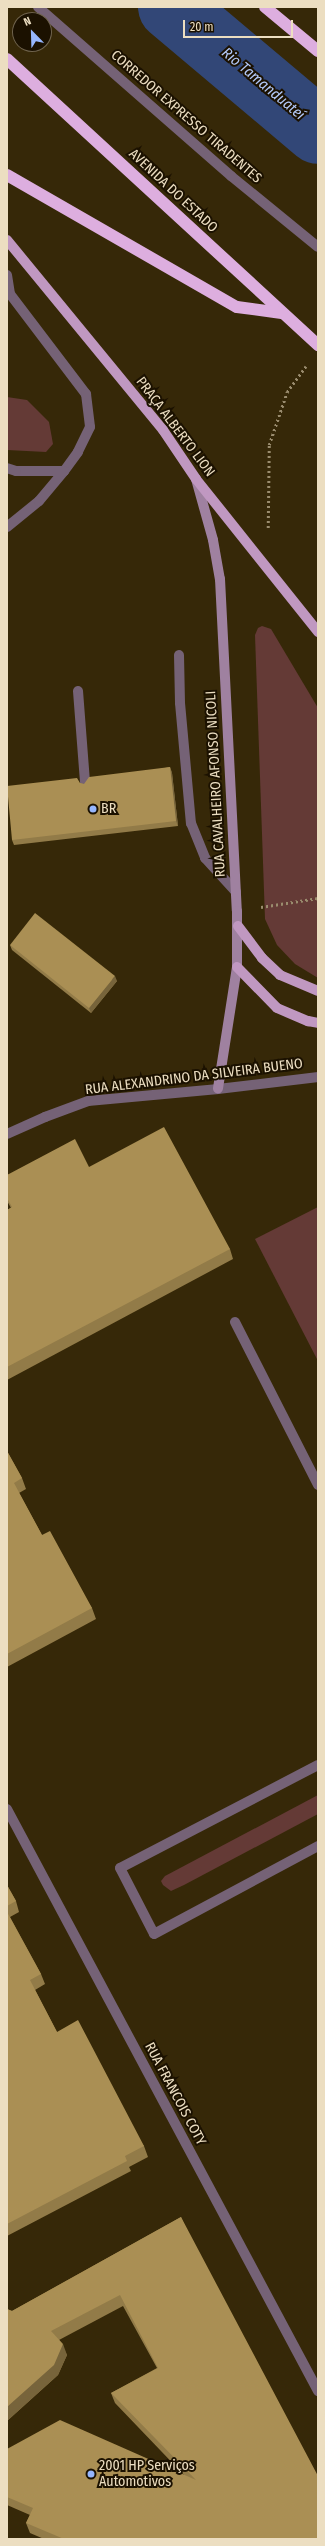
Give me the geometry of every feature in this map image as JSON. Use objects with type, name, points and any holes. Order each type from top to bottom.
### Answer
[{"type":"highway","points":[[265,7],[318,51]]},
{"type":"highway","name":"AVENIDA DO ESTADO","points":[[7,59],[318,346]]},
{"type":"highway","points":[[7,176],[238,307],[282,313]]},
{"type":"main road","name":"PRAÇA ALBERTO LION","points":[[7,240],[163,430],[196,479],[318,632]]},
{"type":"main road","points":[[238,926],[262,958],[280,975],[318,991]]},
{"type":"main road","points":[[238,968],[276,1008],[308,1022],[318,1023]]},
{"type":"street","name":"CORREDOR EXPRESSO TIRADENTES","points":[[38,7],[231,176],[318,247]]},
{"type":"street","points":[[7,275],[10,294],[86,394],[90,427],[78,452],[40,501],[7,527]]},
{"type":"street","points":[[7,468],[16,471],[64,471]]},
{"type":"street","name":"RUA CAVALHEIRO AFONSO NICOLI","points":[[196,479],[213,540],[220,579],[238,926],[238,968],[218,1089]]},
{"type":"street","points":[[179,655],[180,703],[191,823],[205,858],[236,892]]},
{"type":"street","points":[[78,691],[85,783]]},
{"type":"street","name":"RUA ALEXANDRINO DA SILVEIRA BUENO","points":[[7,1134],[45,1117],[88,1101],[218,1089],[318,1077]]},
{"type":"street","points":[[235,1322],[318,1485]]},
{"type":"street","points":[[318,1764],[120,1868],[154,1934],[318,1846]]},
{"type":"street","name":"RUA FRANCOIS COTY","points":[[7,1809],[318,2391]]},
{"type":"path","points":[[270,572],[267,502],[269,445],[287,392],[309,362]]},
{"type":"path","points":[[237,911],[318,898]]},
{"type":"shaded area","points":[[7,397],[27,400],[49,422],[53,444],[46,452],[7,450]]},
{"type":"shaded area","points":[[262,626],[271,629],[318,708],[318,978],[295,964],[277,945],[265,919],[255,635],[258,628]]},
{"type":"shaded area","points":[[318,1207],[318,1361],[255,1239]]},
{"type":"shaded area","points":[[318,1795],[318,1814],[171,1891],[163,1885],[161,1881],[165,1876]]},
{"type":"building","name":"BR","points":[[170,767],[176,821],[12,840],[7,786],[77,778],[80,783],[84,784],[89,777]]},
{"type":"building","points":[[35,913],[115,976],[89,1008],[10,945]]},
{"type":"building","points":[[164,1127],[230,1249],[7,1367],[7,1210],[12,1207],[7,1198],[7,1175],[75,1139],[89,1167]]},
{"type":"building","points":[[7,1451],[22,1478],[14,1483],[42,1535],[50,1531],[92,1608],[7,1654]]},
{"type":"building","points":[[7,1885],[16,1901],[7,1906]]},
{"type":"building","points":[[7,1912],[41,1974],[30,1980],[57,2032],[78,2020],[144,2146],[125,2156],[127,2161],[7,2224]]},
{"type":"building","points":[[181,2217],[318,2476],[318,2539],[64,2539],[26,2523],[33,2508],[7,2497],[7,2449],[60,2420],[196,2480],[111,2393],[158,2368],[120,2295],[51,2331],[63,2344],[54,2365],[7,2407],[7,2309],[12,2311]]},
{"type":"waterway","name":"Rio Tamanduateí","points":[[171,7],[318,131]]},
{"type":"place","name":"BR","points":[[93,809]]},
{"type":"place","name":"2001 HP Serviços Automotivos","points":[[91,2474]]}]
